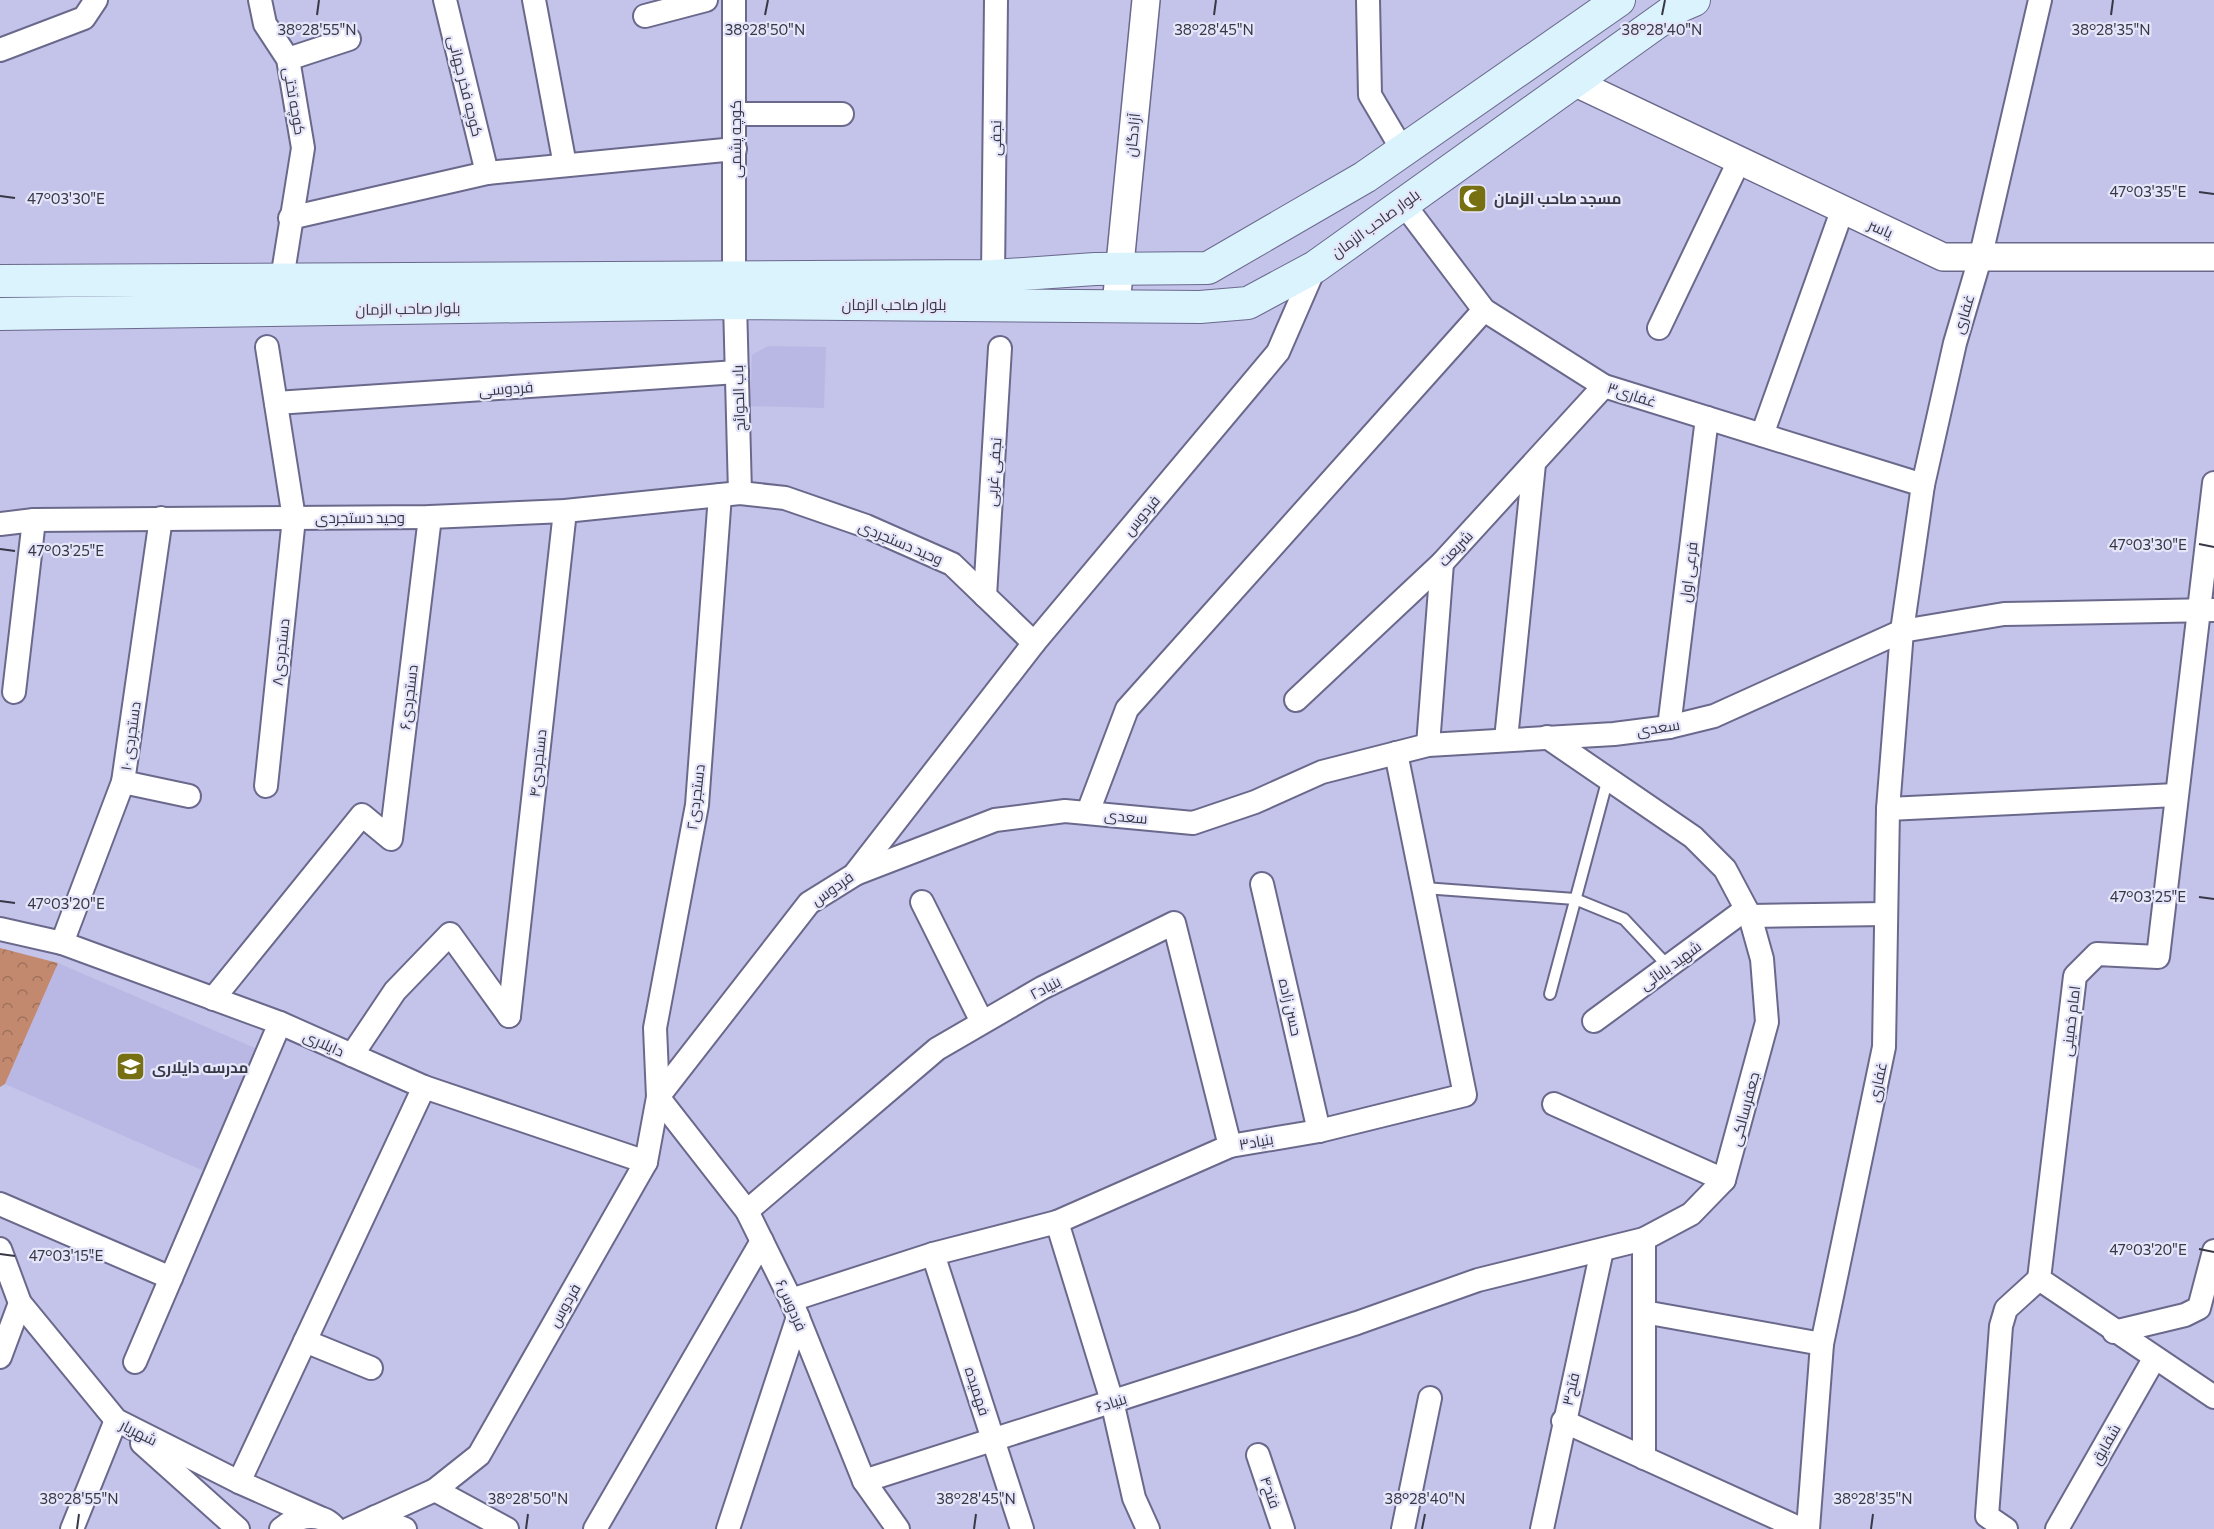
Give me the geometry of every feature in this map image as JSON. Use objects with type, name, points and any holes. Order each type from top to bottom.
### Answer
[{"type":"main road","name":"بلوار صاحب الزمان","points":[[0,314],[735,290],[1118,270],[1208,268],[1365,177],[1619,0]]},
{"type":"main road","name":"بلوار صاحب الزمان","points":[[0,282],[282,279],[735,290],[1116,305],[1200,307],[1248,303],[1315,267],[1402,202],[1680,6],[1694,0]]},
{"type":"street","points":[[0,50],[84,18],[96,0]]},
{"type":"street","name":"کوچه تختی","points":[[260,0],[265,24],[288,59],[303,148],[282,279]]},
{"type":"street","name":"کوچه فخر جهانی","points":[[446,0],[488,172]]},
{"type":"street","points":[[534,0],[565,165]]},
{"type":"street","points":[[645,16],[706,0]]},
{"type":"street","name":"کوچه پشمی","points":[[734,0],[735,290]]},
{"type":"street","name":"نجفی","points":[[993,276],[996,0]]},
{"type":"street","name":"آزادگان","points":[[1116,305],[1146,0]]},
{"type":"street","points":[[1368,0],[1370,95],[1403,151]]},
{"type":"street","name":"غفاری","points":[[1808,1529],[1822,1344],[1884,1047],[1888,809],[1902,631],[1923,485],[1955,343],[1981,255],[2040,0]]},
{"type":"street","points":[[288,59],[349,39]]},
{"type":"street","name":"یاسر","points":[[1574,82],[1943,257],[1981,255],[2214,257]]},
{"type":"street","points":[[735,114],[842,114]]},
{"type":"street","points":[[290,218],[488,172],[735,149]]},
{"type":"street","points":[[1659,328],[1739,161]]},
{"type":"street","name":"غفاری۳","points":[[1402,202],[1484,310],[1604,386],[1923,485]]},
{"type":"street","points":[[1762,435],[1842,211]]},
{"type":"street","name":"فردوس","points":[[349,1529],[435,1490],[479,1455],[646,1162],[658,1097],[809,903],[854,875],[1034,643],[1278,352],[1315,267]]},
{"type":"street","name":"باب الحوائج","points":[[730,494],[737,372],[735,290]]},
{"type":"street","points":[[1088,812],[1127,709],[1484,310]]},
{"type":"street","name":"دستجردی۸","points":[[266,786],[294,518],[267,346]]},
{"type":"street","name":"نجفی غربی","points":[[985,596],[1000,348]]},
{"type":"street","name":"فردوسی","points":[[276,403],[737,372]]},
{"type":"street","name":"شریعت","points":[[1296,700],[1442,563],[1604,386]]},
{"type":"street","name":"فرعی اول","points":[[1669,727],[1707,418]]},
{"type":"street","points":[[1506,740],[1534,464]]},
{"type":"street","name":"امام خمینی","points":[[2038,1279],[2075,976],[2097,954],[2158,957],[2176,795],[2207,609],[2214,483]]},
{"type":"street","name":"وحید دستجردی","points":[[0,524],[34,520],[430,517],[565,512],[730,494],[785,498],[866,526],[952,564],[1034,643]]},
{"type":"street","name":"دستجردی۲","points":[[658,1097],[655,1029],[697,805],[730,494]]},
{"type":"street","name":"دستجردی۴","points":[[352,1055],[395,991],[450,934],[509,1016],[565,512]]},
{"type":"street","name":"دستجردی۶","points":[[213,999],[362,815],[391,839],[430,517]]},
{"type":"street","name":"دستجردی ۱۰","points":[[62,943],[123,782],[161,518]]},
{"type":"street","points":[[15,692],[34,520]]},
{"type":"street","points":[[1428,745],[1442,563]]},
{"type":"street","points":[[1902,631],[2004,614],[2207,609]]},
{"type":"street","name":"سعدی","points":[[854,875],[995,820],[1065,811],[1193,823],[1255,802],[1322,772],[1428,745],[1614,734],[1669,727],[1714,716],[1902,631]]},
{"type":"street","name":"جعفرسالکی","points":[[1358,1323],[1478,1280],[1644,1239],[1691,1214],[1724,1180],[1767,1022],[1762,959],[1748,913],[1725,869],[1693,837],[1547,737]]},
{"type":"street","points":[[1396,753],[1424,888]]},
{"type":"street","points":[[123,782],[189,796]]},
{"type":"street","points":[[1888,809],[2176,795]]},
{"type":"street","name":"حسن زاده","points":[[1262,884],[1319,1131]]},
{"type":"street","name":"بنیاد۳","points":[[795,1308],[933,1254],[1057,1222],[1230,1146],[1319,1131],[1465,1095],[1424,888]]},
{"type":"street","points":[[922,902],[982,1023]]},
{"type":"street","points":[[1748,913],[1886,914]]},
{"type":"street","name":"شهید بابائی","points":[[1594,1021],[1668,966],[1748,913]]},
{"type":"street","name":"بنیاد۲","points":[[747,1211],[937,1048],[1042,988],[1174,923],[1230,1146]]},
{"type":"street","name":"دایلاری","points":[[0,929],[62,943],[280,1023],[424,1087],[646,1162]]},
{"type":"street","points":[[135,1362],[280,1023]]},
{"type":"street","points":[[239,1482],[424,1087]]},
{"type":"street","name":"فردوس۶","points":[[658,1097],[747,1211],[795,1308],[864,1481],[898,1529]]},
{"type":"street","points":[[1554,1104],[1724,1180]]},
{"type":"street","points":[[0,1204],[171,1278]]},
{"type":"street","points":[[1057,1222],[1112,1401],[1134,1498],[1148,1529]]},
{"type":"street","points":[[1644,1239],[1644,1458]]},
{"type":"street","points":[[595,1529],[762,1241]]},
{"type":"street","name":"شهریار","points":[[0,1249],[20,1303],[116,1420],[327,1523]]},
{"type":"street","name":"فتح۳","points":[[1542,1529],[1563,1421],[1602,1250]]},
{"type":"street","points":[[2114,1332],[2185,1315],[2199,1308],[2214,1251]]},
{"type":"street","name":"فهمیده","points":[[933,1254],[1022,1529]]},
{"type":"street","points":[[2006,1529],[1987,1516],[2001,1326],[2007,1309],[2038,1279],[2154,1359],[2214,1397]]},
{"type":"street","points":[[0,1357],[20,1303]]},
{"type":"street","points":[[735,1525],[795,1308]]},
{"type":"street","points":[[1644,1312],[1822,1344]]},
{"type":"street","name":"بنیاد۶","points":[[864,1481],[1358,1323]]},
{"type":"street","points":[[305,1341],[371,1368]]},
{"type":"street","name":"شقایق","points":[[2057,1529],[2154,1359]]},
{"type":"street","points":[[1403,1529],[1430,1398]]},
{"type":"street","points":[[72,1529],[116,1420],[238,1529]]},
{"type":"street","points":[[1563,1421],[1802,1529]]},
{"type":"street","name":"فتح۴","points":[[1258,1455],[1283,1529]]},
{"type":"street","points":[[435,1490],[507,1529]]},
{"type":"street","points":[[375,1517],[405,1529]]},
{"type":"street","points":[[282,1529],[299,1519],[327,1523]]},
{"type":"lane","points":[[1550,994],[1608,778]]},
{"type":"lane","points":[[1424,888],[1575,899],[1624,919],[1668,966]]},
{"type":"shaded area","points":[[768,346],[826,347],[824,408],[750,406],[752,355]]},
{"type":"shaded area","name":"مدرسه دایلاری","points":[[58,963],[257,1049],[204,1171],[5,1084]]},
{"type":"green space","points":[[0,948],[58,963],[5,1084],[0,1087]]},
{"type":"place","name":"مسجد صاحب الزمان","points":[[1473,198]]},
{"type":"place","name":"مدرسه دایلاری","points":[[131,1067]]}]
